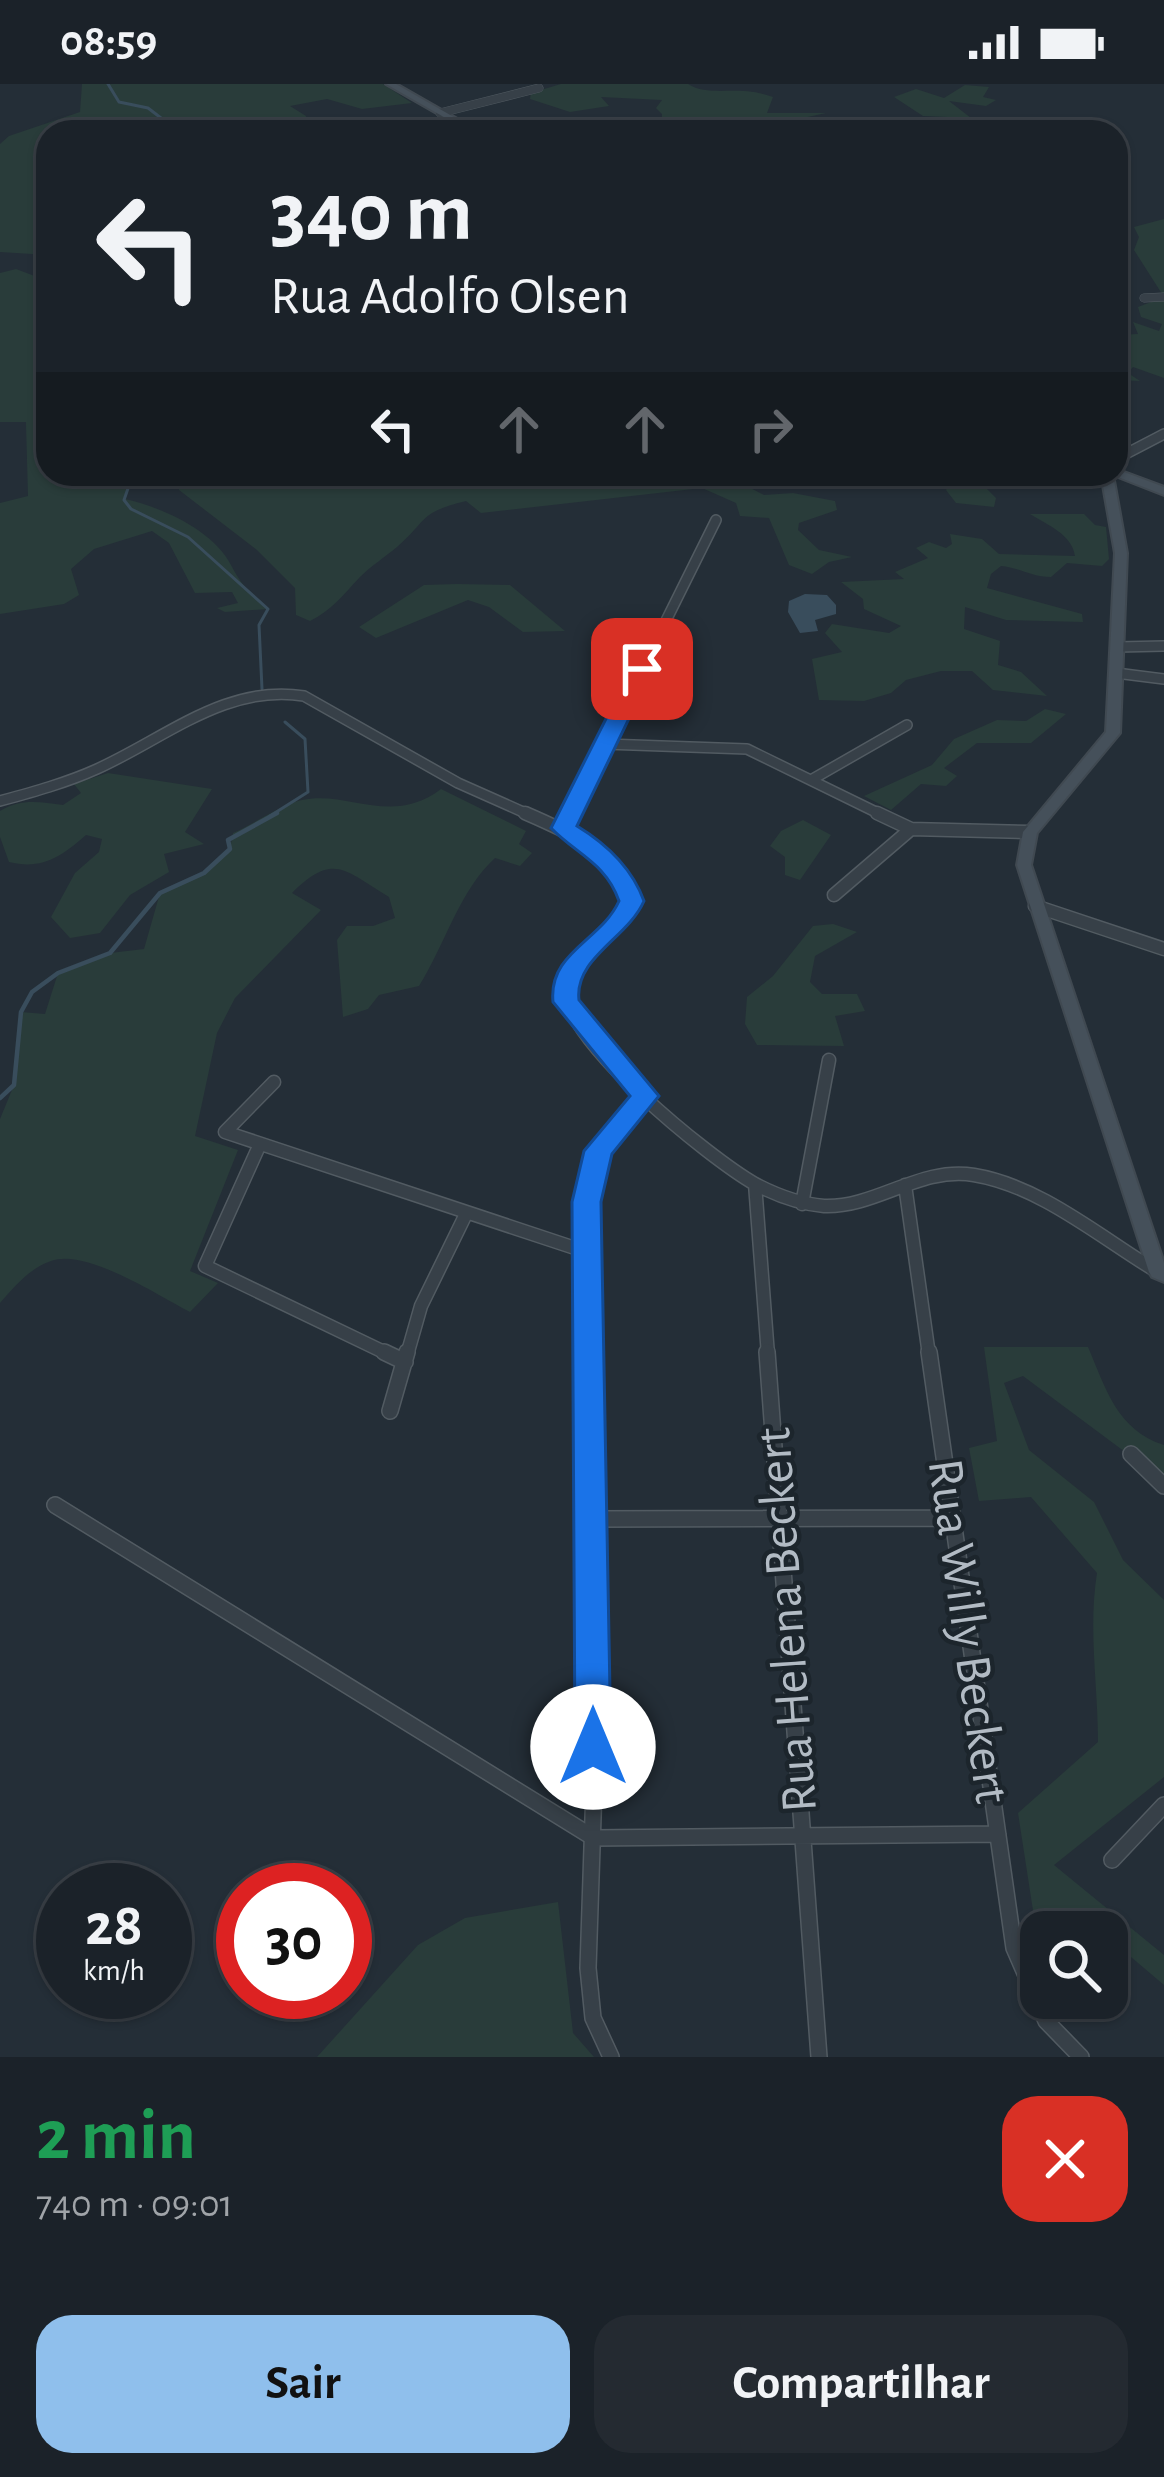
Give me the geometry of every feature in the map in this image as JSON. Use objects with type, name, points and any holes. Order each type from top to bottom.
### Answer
[{"type":"main road","points":[[390,84],[453,120]]},
{"type":"main road","points":[[1128,477],[1164,491]]},
{"type":"main road","points":[[1109,486],[1120,536],[1117,674],[1109,741],[1030,832],[1024,865],[1161,1274]]},
{"type":"street","points":[[440,113],[539,88]]},
{"type":"street","points":[[1144,298],[1164,297]]},
{"type":"street","points":[[1128,453],[1164,434]]},
{"type":"street","points":[[563,828],[716,520]]},
{"type":"street","points":[[1118,647],[1164,646]]},
{"type":"street","points":[[1117,674],[1164,679]]},
{"type":"street","points":[[0,801],[98,768],[237,701],[288,692],[314,701],[478,793],[563,828],[593,846],[626,886],[632,901],[624,918],[571,968],[564,984],[566,1002],[645,1096],[697,1147],[755,1184],[802,1204],[833,1205],[946,1174],[987,1177],[1015,1188],[1161,1274]]},
{"type":"street","points":[[811,780],[908,725]]},
{"type":"street","points":[[605,744],[747,749],[911,829],[1030,832]]},
{"type":"street","points":[[834,896],[911,829]]},
{"type":"street","points":[[1034,906],[1164,949]]},
{"type":"street","points":[[802,1204],[829,1060]]},
{"type":"street","points":[[274,1082],[225,1132],[587,1252]]},
{"type":"street","points":[[611,2057],[599,2042],[590,2017],[594,1838],[587,1252],[592,1166],[612,1132],[645,1096]]},
{"type":"street","points":[[260,1144],[205,1266],[405,1362]]},
{"type":"street","name":"Rua Helena Beckert","points":[[755,1184],[819,2057]]},
{"type":"street","name":"Rua Willy Beckert","points":[[905,1185],[1021,1970],[1046,2020],[1081,2057]]},
{"type":"street","points":[[390,1411],[421,1306],[466,1214]]},
{"type":"street","points":[[1131,1454],[1164,1486]]},
{"type":"street","points":[[55,1504],[594,1838],[998,1834]]},
{"type":"street","points":[[592,1519],[951,1518]]},
{"type":"street","points":[[1112,1860],[1164,1805]]},
{"type":"green space","points":[[82,84],[383,84],[412,103],[362,109],[327,99],[290,106],[306,120],[56,120],[80,112]]},
{"type":"green space","points":[[561,84],[688,84],[773,97],[767,113],[826,113],[802,120],[662,120],[656,108],[662,100],[601,97],[609,106],[570,112],[530,99],[531,93]]},
{"type":"green space","points":[[965,85],[989,87],[983,97],[996,100],[986,106],[949,101],[971,118],[923,116],[894,97],[916,89],[944,98]]},
{"type":"green space","points":[[36,127],[36,254],[0,252],[0,144]]},
{"type":"green space","points":[[1164,219],[1164,297],[1134,250],[1139,237],[1134,227]]},
{"type":"green space","points":[[16,269],[36,276],[36,486],[129,486],[125,499],[170,514],[212,541],[246,589],[268,609],[225,612],[217,608],[238,603],[232,592],[195,593],[169,543],[152,531],[94,549],[71,569],[79,595],[64,604],[0,614],[0,503],[28,496],[26,422],[0,422],[0,273]]},
{"type":"green space","points":[[1164,297],[1164,378],[1133,367],[1128,373],[1128,334],[1138,334],[1133,322],[1159,331],[1162,324],[1141,317],[1138,307]]},
{"type":"green space","points":[[179,486],[746,486],[764,495],[793,493],[835,501],[837,510],[799,523],[798,530],[819,550],[852,557],[829,562],[812,574],[789,565],[769,518],[740,516],[736,503],[702,488],[481,513],[466,501],[426,518],[310,621],[296,615],[295,588],[257,550]]},
{"type":"green space","points":[[949,486],[993,486],[986,488],[996,498],[994,507],[956,503],[946,490]]},
{"type":"green space","points":[[1030,514],[1084,514],[1095,525],[1106,527],[1109,559],[1102,566],[1067,563],[1051,577],[1001,566],[991,574],[987,588],[1082,614],[1083,622],[1006,620],[965,607],[964,629],[1000,641],[998,665],[1021,672],[1047,696],[993,690],[972,671],[941,671],[906,680],[891,693],[864,701],[819,700],[812,659],[842,652],[825,633],[832,624],[889,633],[901,626],[864,609],[863,599],[841,582],[904,579],[895,572],[928,558],[916,548],[929,542],[946,548],[952,544],[950,534],[982,539],[999,554],[1075,556],[1064,536]]},
{"type":"green space","points":[[424,585],[510,585],[565,631],[523,632],[489,607],[468,600],[376,638],[359,627]]},
{"type":"green space","points":[[1045,709],[1066,714],[1031,743],[977,743],[944,768],[957,776],[946,786],[921,784],[891,810],[864,796],[932,765],[954,739],[997,720],[1026,721]]},
{"type":"green space","points":[[108,773],[212,789],[185,832],[204,844],[164,854],[169,872],[130,895],[100,933],[70,938],[51,917],[75,873],[99,852],[102,839],[86,835],[41,863],[9,862],[0,837],[0,811],[23,803],[63,805],[81,793],[74,784]]},
{"type":"green space","points":[[441,789],[526,831],[519,844],[532,853],[520,866],[495,858],[482,871],[419,986],[379,995],[368,1009],[343,1017],[337,940],[347,926],[373,926],[395,918],[389,897],[350,873],[329,869],[292,893],[321,910],[235,998],[217,1033],[195,1136],[238,1150],[190,1271],[218,1283],[190,1312],[121,1275],[66,1259],[36,1268],[0,1303],[0,1119],[14,1085],[21,1012],[45,1014],[58,973],[110,953],[144,949],[160,893],[204,873],[230,849],[233,833],[302,800],[387,807],[423,800]]},
{"type":"green space","points":[[803,820],[831,835],[800,880],[785,875],[785,857],[770,846],[781,831]]},
{"type":"green space","points":[[833,924],[857,932],[815,956],[810,982],[822,994],[857,994],[865,1011],[835,1016],[844,1046],[757,1045],[745,1024],[747,997],[773,976],[813,926]]},
{"type":"green space","points":[[984,1347],[1088,1347],[1124,1418],[1164,1445],[1164,1481],[1023,1376],[1004,1383],[1029,1450],[1094,1502],[1123,1560],[1164,1600],[1164,1777],[1054,1865],[1110,1911],[1033,1911],[1018,1813],[1098,1742],[1093,1636],[1097,1573],[1031,1497],[979,1501],[969,1448],[997,1441]]},
{"type":"green space","points":[[558,1902],[573,2033],[594,2057],[317,2057],[351,2019],[372,2019],[372,1996],[418,1945],[465,1918]]},
{"type":"green space","points":[[1128,1926],[1164,1955],[1164,1985],[1128,1954]]},
{"type":"water","points":[[805,594],[827,595],[836,605],[836,614],[815,620],[818,631],[800,633],[788,612],[789,601]]},
{"type":"waterway","points":[[108,84],[119,102],[148,108],[161,118],[157,120]]},
{"type":"waterway","points":[[129,486],[124,500],[131,509],[188,537],[268,609],[259,625],[262,689]]},
{"type":"waterway","points":[[270,816],[308,792],[305,739],[285,722]]},
{"type":"waterway","points":[[0,1098],[14,1085],[21,1012],[32,992],[58,973],[110,953],[160,893],[204,873],[230,849],[228,840],[277,813]]},
{"type":"route","points":[[593,1747],[586,1202],[598,1151],[645,1096],[566,1002],[566,975],[624,918],[632,901],[626,886],[593,846],[563,828],[642,669]]}]
